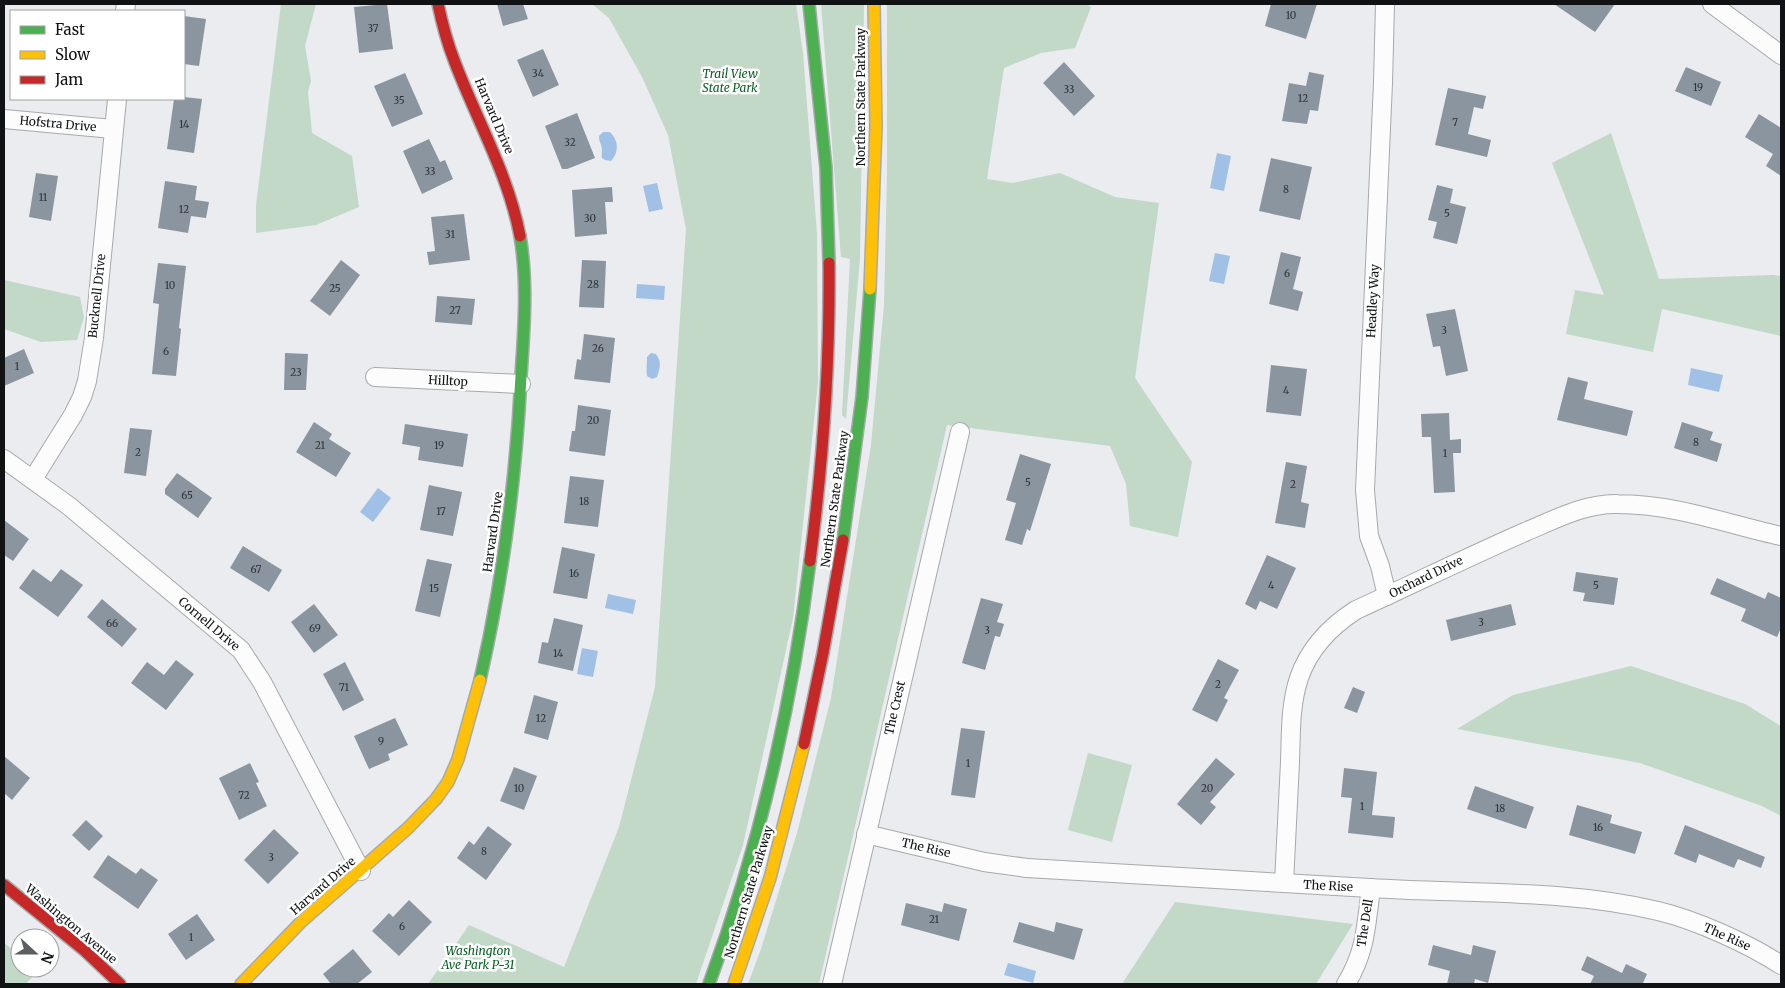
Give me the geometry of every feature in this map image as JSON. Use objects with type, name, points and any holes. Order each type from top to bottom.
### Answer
[{"type":"main road","name":"Harvard Drive","points":[[241,984],[260,968],[300,923],[428,812],[448,781],[463,747],[486,653],[504,557],[516,470],[525,341],[523,255],[517,219],[504,175],[448,46],[438,4]]},
{"type":"main road","name":"Northern State Parkway","points":[[708,984],[719,957],[755,843],[778,751],[805,609],[817,517],[825,424],[829,337],[828,221],[821,114],[809,4]]},
{"type":"main road","name":"Northern State Parkway","points":[[734,984],[773,866],[799,769],[826,643],[840,563],[858,430],[866,351],[875,181],[876,48],[874,4]]},
{"type":"main road","name":"Washington Avenue","points":[[4,885],[84,950],[120,984]]},
{"type":"street","name":"Headley Way","points":[[1386,4],[1364,490],[1369,536],[1380,566],[1387,596]]},
{"type":"street","points":[[1712,4],[1781,55]]},
{"type":"street","name":"Bucknell Drive","points":[[33,479],[73,416],[87,381],[94,338],[116,100]]},
{"type":"street","name":"Hofstra Drive","points":[[4,120],[113,129]]},
{"type":"street","name":"Hilltop","points":[[375,377],[521,384]]},
{"type":"street","name":"The Crest","points":[[832,984],[960,432]]},
{"type":"street","name":"Cornell Drive","points":[[4,459],[69,506],[241,650],[262,682],[361,871]]},
{"type":"street","name":"Orchard Drive","points":[[1284,884],[1292,713],[1299,679],[1310,656],[1327,632],[1341,619],[1474,554],[1576,510],[1616,504],[1642,505],[1671,509],[1781,536]]},
{"type":"street","name":"The Rise","points":[[866,834],[984,862],[1027,868],[1284,884],[1559,897],[1624,904],[1660,911],[1714,930],[1781,965]]},
{"type":"street","name":"The Dell","points":[[1346,984],[1355,969],[1364,945],[1371,888]]},
{"type":"green space","points":[[281,4],[316,4],[305,46],[311,81],[308,92],[312,133],[352,156],[359,207],[316,225],[256,233],[256,205]]},
{"type":"green space","name":"Trail View State Park","points":[[592,4],[796,4],[803,53],[817,234],[818,383],[793,618],[743,845],[696,984],[428,984],[469,925],[564,967],[619,827],[655,687],[686,229],[668,135],[642,77],[609,18]]},
{"type":"green space","points":[[821,4],[864,4],[860,258],[846,419],[842,415],[850,259],[841,257]]},
{"type":"green space","points":[[887,4],[1087,4],[1091,7],[1075,48],[1041,53],[1004,68],[987,179],[1012,183],[1060,173],[1115,197],[1159,203],[1135,378],[1192,462],[1178,537],[1130,526],[1126,484],[1110,446],[947,425],[819,984],[748,984],[761,949],[797,833],[831,698],[871,445],[884,305],[887,173]]},
{"type":"green space","points":[[1611,133],[1659,279],[1781,276],[1781,336],[1662,309],[1653,352],[1566,334],[1575,290],[1604,295],[1552,163]]},
{"type":"green space","points":[[4,280],[80,297],[84,317],[77,340],[41,342],[4,329]]},
{"type":"green space","points":[[1631,666],[1745,704],[1781,726],[1781,816],[1762,806],[1640,763],[1457,729],[1513,695]]},
{"type":"green space","points":[[1088,753],[1132,765],[1112,842],[1068,830]]},
{"type":"green space","points":[[1175,902],[1353,924],[1316,984],[1122,984]]},
{"type":"green space","points":[[4,943],[10,948],[10,978],[32,978],[26,984],[4,984]]},
{"type":"water","points":[[603,132],[610,132],[613,135],[617,146],[611,161],[602,158],[599,136]]},
{"type":"water","points":[[1217,153],[1231,156],[1224,191],[1210,188]]},
{"type":"water","points":[[657,183],[663,209],[649,212],[643,186]]},
{"type":"water","points":[[1215,253],[1230,256],[1224,284],[1209,281]]},
{"type":"water","points":[[637,284],[665,286],[664,300],[636,298]]},
{"type":"water","points":[[651,353],[656,354],[660,365],[657,377],[652,379],[647,376],[647,357]]},
{"type":"water","points":[[1691,368],[1723,375],[1719,392],[1688,385]]},
{"type":"water","points":[[378,488],[391,498],[373,522],[360,512]]},
{"type":"water","points":[[608,594],[636,600],[633,614],[605,608]]},
{"type":"water","points":[[582,648],[598,651],[593,677],[577,674]]},
{"type":"water","points":[[1008,963],[1036,971],[1033,983],[1004,975]]},
{"type":"building","points":[[387,4],[393,49],[359,53],[354,7]]},
{"type":"building","points":[[497,4],[523,4],[528,19],[503,26]]},
{"type":"building","points":[[1271,4],[1317,4],[1306,39],[1265,26]]},
{"type":"building","points":[[1554,4],[1615,4],[1595,32]]},
{"type":"building","points":[[185,16],[206,19],[199,66],[185,64]]},
{"type":"building","points":[[543,49],[559,85],[533,97],[517,60]]},
{"type":"building","points":[[1064,62],[1095,96],[1074,116],[1043,83]]},
{"type":"building","points":[[1686,67],[1721,82],[1711,106],[1675,91]]},
{"type":"building","points":[[1309,72],[1324,75],[1318,111],[1310,110],[1307,124],[1282,121],[1289,83],[1306,86]]},
{"type":"building","points":[[405,73],[423,114],[392,127],[374,86]]},
{"type":"building","points":[[1448,88],[1486,96],[1483,109],[1474,107],[1468,134],[1491,140],[1487,157],[1435,145]]},
{"type":"building","points":[[185,97],[202,99],[194,153],[167,149],[174,100],[185,100]]},
{"type":"building","points":[[577,113],[595,158],[567,169],[562,169],[545,126]]},
{"type":"building","points":[[1759,114],[1781,128],[1781,176],[1766,166],[1773,154],[1745,137]]},
{"type":"building","points":[[429,139],[440,162],[445,160],[453,179],[422,194],[403,151]]},
{"type":"building","points":[[1271,158],[1312,167],[1300,220],[1259,211]]},
{"type":"building","points":[[36,173],[58,176],[51,221],[29,217]]},
{"type":"building","points":[[165,181],[197,186],[195,200],[209,202],[206,218],[191,216],[188,233],[158,228]]},
{"type":"building","points":[[1437,185],[1453,189],[1450,203],[1466,207],[1457,244],[1433,238],[1437,222],[1428,220]]},
{"type":"building","points":[[612,187],[613,202],[605,202],[607,234],[575,237],[572,190]]},
{"type":"building","points":[[464,214],[470,260],[429,265],[427,252],[435,251],[431,217]]},
{"type":"building","points":[[1281,252],[1301,257],[1293,289],[1303,292],[1298,311],[1269,304]]},
{"type":"building","points":[[341,260],[360,275],[330,316],[310,301]]},
{"type":"building","points":[[582,260],[606,261],[604,308],[579,307]]},
{"type":"building","points":[[158,263],[186,266],[176,376],[152,374],[159,304],[153,303]]},
{"type":"building","points":[[437,296],[475,299],[472,325],[435,322]]},
{"type":"building","points":[[1455,309],[1468,371],[1446,376],[1440,346],[1433,347],[1426,314]]},
{"type":"building","points":[[584,334],[615,338],[610,383],[574,379],[577,359],[581,360]]},
{"type":"building","points":[[24,349],[34,373],[4,386],[4,358]]},
{"type":"building","points":[[285,353],[308,354],[306,390],[284,390]]},
{"type":"building","points":[[1271,365],[1307,369],[1301,416],[1266,412]]},
{"type":"building","points":[[1568,377],[1588,382],[1584,399],[1633,411],[1627,436],[1557,420]]},
{"type":"building","points":[[578,405],[611,410],[605,456],[569,451],[572,431],[575,431]]},
{"type":"building","points":[[1449,413],[1450,440],[1461,439],[1461,453],[1453,453],[1455,492],[1434,493],[1431,437],[1422,437],[1421,414]]},
{"type":"building","points":[[314,422],[332,434],[329,439],[351,453],[336,477],[296,452]]},
{"type":"building","points":[[1682,422],[1713,432],[1710,440],[1722,444],[1717,462],[1674,448]]},
{"type":"building","points":[[405,424],[468,434],[463,467],[418,460],[420,447],[402,444]]},
{"type":"building","points":[[130,428],[152,430],[146,476],[124,473]]},
{"type":"building","points":[[1020,454],[1051,464],[1030,531],[1027,529],[1022,545],[1005,540],[1016,503],[1006,500]]},
{"type":"building","points":[[1286,462],[1307,466],[1301,502],[1309,504],[1305,528],[1275,523]]},
{"type":"building","points":[[177,473],[212,498],[198,518],[165,494],[165,489]]},
{"type":"building","points":[[570,476],[604,480],[598,527],[564,523]]},
{"type":"building","points":[[429,485],[462,492],[453,536],[420,530]]},
{"type":"building","points":[[4,520],[29,539],[13,561],[4,555]]},
{"type":"building","points":[[243,546],[282,570],[269,592],[230,568]]},
{"type":"building","points":[[562,547],[595,554],[587,599],[553,593]]},
{"type":"building","points":[[1267,555],[1296,568],[1277,609],[1260,601],[1256,610],[1245,604]]},
{"type":"building","points":[[427,559],[452,564],[440,617],[415,611]]},
{"type":"building","points":[[33,569],[51,582],[61,569],[83,585],[58,617],[19,588]]},
{"type":"building","points":[[1576,572],[1618,578],[1614,605],[1583,601],[1585,593],[1573,591]]},
{"type":"building","points":[[1717,578],[1765,599],[1768,592],[1781,598],[1781,628],[1777,637],[1741,621],[1746,609],[1710,594]]},
{"type":"building","points":[[981,598],[1003,604],[997,622],[1004,624],[1000,637],[995,636],[985,670],[962,663]]},
{"type":"building","points":[[102,599],[137,629],[122,647],[87,617]]},
{"type":"building","points":[[314,604],[338,635],[314,653],[291,622]]},
{"type":"building","points":[[1511,604],[1516,625],[1451,641],[1446,620]]},
{"type":"building","points":[[554,618],[583,625],[573,671],[538,663],[542,642],[548,643]]},
{"type":"building","points":[[1218,659],[1239,670],[1224,698],[1228,700],[1217,722],[1192,710]]},
{"type":"building","points":[[176,660],[194,674],[166,710],[131,683],[147,662],[164,675]]},
{"type":"building","points":[[345,662],[364,700],[343,711],[323,674]]},
{"type":"building","points":[[1353,687],[1365,692],[1357,713],[1344,708]]},
{"type":"building","points":[[534,695],[558,702],[548,740],[524,733]]},
{"type":"building","points":[[395,718],[408,745],[388,754],[390,760],[369,769],[354,736]]},
{"type":"building","points":[[961,728],[985,731],[975,798],[951,795]]},
{"type":"building","points":[[4,756],[30,778],[12,800],[4,793]]},
{"type":"building","points":[[1216,758],[1235,774],[1210,802],[1216,807],[1201,825],[1177,804]]},
{"type":"building","points":[[250,763],[259,782],[256,783],[267,806],[239,820],[219,778]]},
{"type":"building","points":[[514,767],[537,776],[524,810],[500,801]]},
{"type":"building","points":[[1344,768],[1377,772],[1372,815],[1395,817],[1393,838],[1348,833],[1352,798],[1341,797]]},
{"type":"building","points":[[1475,786],[1534,807],[1526,829],[1467,809]]},
{"type":"building","points":[[1577,805],[1612,815],[1610,823],[1642,832],[1635,854],[1569,835]]},
{"type":"building","points":[[86,820],[103,836],[89,851],[72,835]]},
{"type":"building","points":[[1685,825],[1765,857],[1761,868],[1738,859],[1734,868],[1699,854],[1696,863],[1674,854]]},
{"type":"building","points":[[488,826],[512,844],[486,880],[457,858],[469,841],[474,845]]},
{"type":"building","points":[[274,829],[299,853],[268,884],[244,860]]},
{"type":"building","points":[[108,855],[136,874],[141,868],[158,880],[138,909],[93,877]]},
{"type":"building","points":[[409,900],[432,922],[399,956],[372,931],[389,913],[393,917]]},
{"type":"building","points":[[906,903],[942,912],[944,903],[967,909],[959,941],[901,925]]},
{"type":"building","points":[[197,914],[215,940],[186,960],[168,934]]},
{"type":"building","points":[[1019,922],[1054,932],[1056,922],[1083,929],[1074,960],[1013,942]]},
{"type":"building","points":[[1433,945],[1471,955],[1473,945],[1496,951],[1488,983],[1475,979],[1474,984],[1447,984],[1450,971],[1428,965]]},
{"type":"building","points":[[353,949],[372,972],[357,984],[331,984],[323,974]]},
{"type":"building","points":[[1587,956],[1622,973],[1626,964],[1647,974],[1643,983],[1646,984],[1590,984],[1594,976],[1581,970]]},
{"type":"traffic: fast","points":[[809,4],[826,168],[829,263]]},
{"type":"traffic: fast","points":[[480,680],[502,567],[516,453],[525,306],[520,236]]},
{"type":"traffic: fast","points":[[843,540],[862,397],[870,289]]},
{"type":"traffic: fast","points":[[709,984],[743,881],[772,776],[794,669],[810,561]]},
{"type":"traffic: slow","points":[[870,289],[876,126],[874,4]]},
{"type":"traffic: slow","points":[[241,984],[302,921],[408,828],[436,799],[448,782],[458,759],[480,680]]},
{"type":"traffic: slow","points":[[734,984],[770,878],[804,744]]},
{"type":"traffic: jam","points":[[438,4],[451,53],[500,168],[515,213],[520,236]]},
{"type":"traffic: jam","points":[[810,561],[819,487],[825,412],[829,263]]},
{"type":"traffic: jam","points":[[804,744],[823,653],[843,540]]},
{"type":"traffic: jam","points":[[4,885],[84,950],[120,984]]},
{"type":"park label","name":"Washington Ave Park P-31","points":[[478,958]]}]
